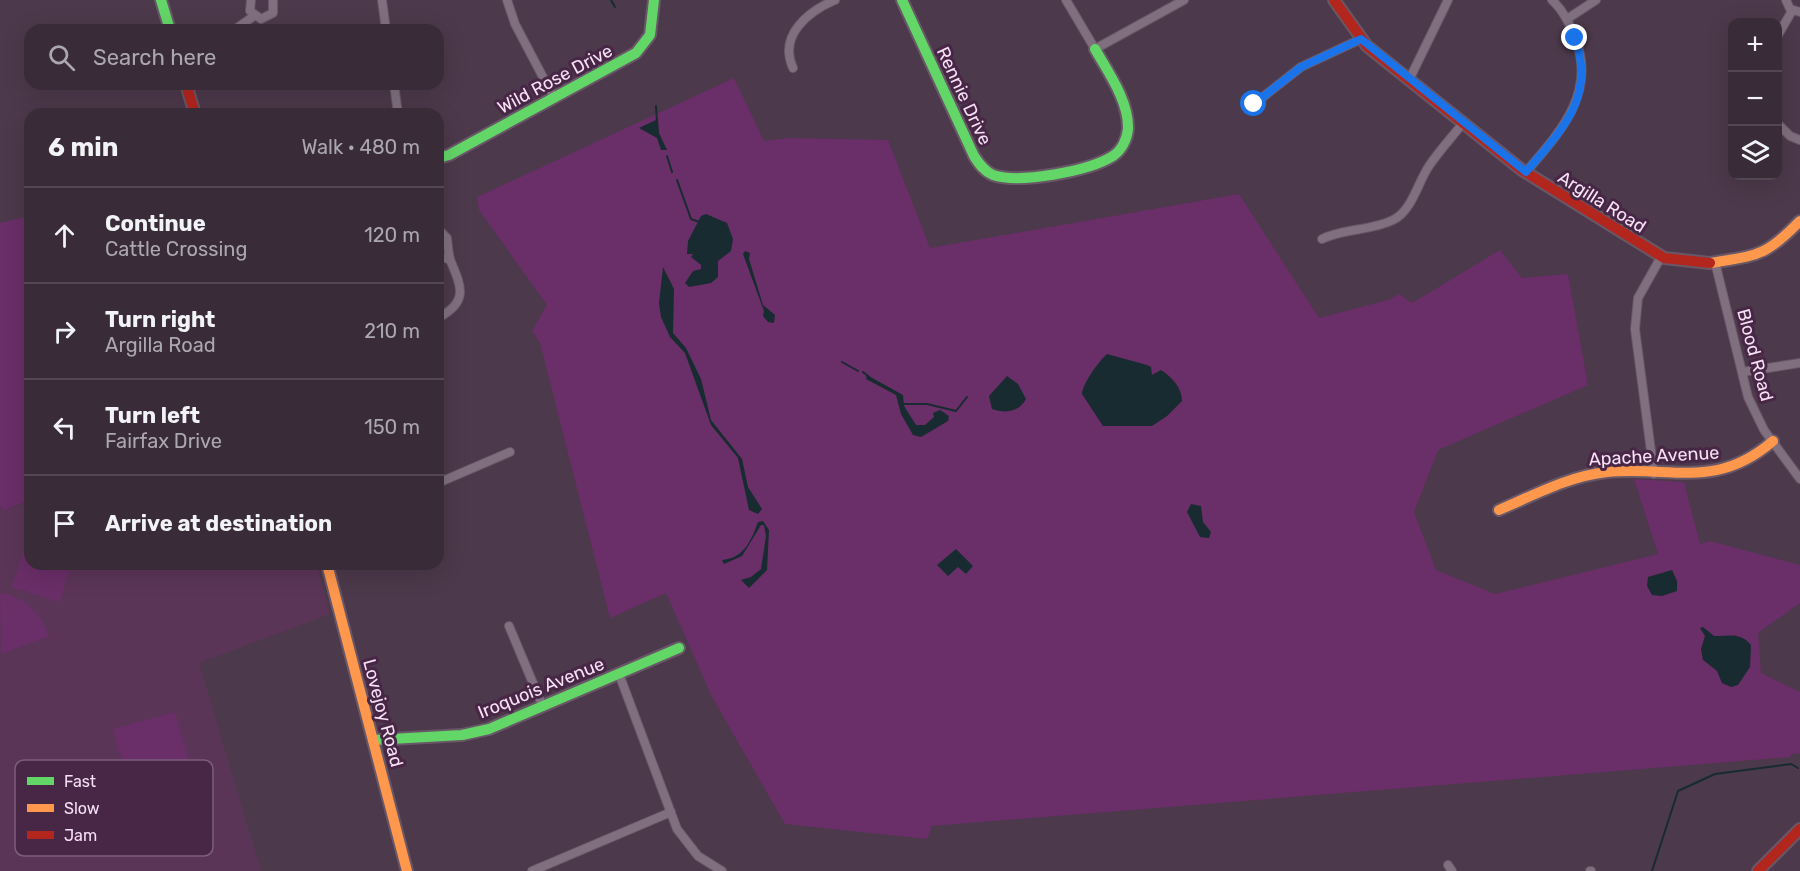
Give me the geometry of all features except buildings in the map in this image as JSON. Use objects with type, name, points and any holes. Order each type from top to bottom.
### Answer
[{"type":"street","points":[[161,0],[168,24]]},
{"type":"street","points":[[251,0],[250,9],[254,16],[264,19],[271,15],[275,8],[273,0]]},
{"type":"street","points":[[382,0],[385,24]]},
{"type":"street","points":[[507,0],[515,24],[554,98]]},
{"type":"street","name":"Wild Rose Drive","points":[[444,156],[636,53],[650,35],[654,0]]},
{"type":"street","points":[[793,68],[789,53],[799,24],[812,12],[835,0]]},
{"type":"street","name":"Rennie Drive","points":[[902,0],[974,156],[985,170],[999,177],[1015,178],[1097,164],[1106,161],[1118,151],[1127,136],[1128,116],[1095,49]]},
{"type":"street","points":[[1066,0],[1095,49],[1184,0]]},
{"type":"street","name":"Argilla Road","points":[[1334,0],[1361,39],[1463,123],[1526,172],[1661,257],[1696,263],[1715,262],[1768,250],[1785,239],[1800,221]]},
{"type":"street","points":[[1409,80],[1448,0]]},
{"type":"street","points":[[1526,172],[1567,122],[1581,89],[1580,54],[1567,19],[1552,0]]},
{"type":"street","points":[[1567,19],[1596,0]]},
{"type":"street","points":[[1782,30],[1796,12],[1786,0]]},
{"type":"street","points":[[243,24],[254,16]]},
{"type":"street","points":[[1254,104],[1301,67],[1361,39]]},
{"type":"street","points":[[188,90],[193,108]]},
{"type":"street","points":[[395,90],[397,108]]},
{"type":"street","points":[[1322,239],[1343,230],[1395,219],[1404,211],[1430,165],[1463,123]]},
{"type":"street","points":[[1780,126],[1790,136],[1800,140]]},
{"type":"street","points":[[444,235],[447,238],[450,260],[459,280],[460,296],[452,309],[444,314]]},
{"type":"street","points":[[1654,474],[1635,329],[1638,298],[1661,257]]},
{"type":"street","points":[[444,258],[450,260]]},
{"type":"street","name":"Blood Road","points":[[1715,262],[1742,372],[1756,415],[1800,479]]},
{"type":"street","points":[[1742,372],[1800,363]]},
{"type":"street","name":"Apache Avenue","points":[[1498,510],[1583,476],[1602,473],[1705,474],[1732,468],[1754,458],[1773,441]]},
{"type":"street","points":[[444,480],[510,452]]},
{"type":"street","name":"Lovejoy Road","points":[[329,570],[407,871]]},
{"type":"street","points":[[509,626],[543,707]]},
{"type":"street","name":"Iroquois Avenue","points":[[373,740],[476,732],[543,707],[679,648]]},
{"type":"street","points":[[619,674],[677,830],[698,856],[722,871]]},
{"type":"street","points":[[532,871],[671,812]]},
{"type":"street","points":[[1758,871],[1800,829]]},
{"type":"shaded area","points":[[734,78],[764,141],[789,138],[888,140],[930,248],[1239,194],[1319,318],[1388,300],[1399,294],[1412,303],[1500,250],[1522,278],[1568,274],[1588,385],[1438,450],[1414,512],[1436,570],[1495,594],[1658,554],[1634,479],[1684,482],[1700,544],[1710,541],[1800,565],[1800,603],[1758,633],[1761,673],[1800,692],[1800,753],[1792,754],[1790,757],[932,826],[927,839],[785,824],[712,697],[666,593],[610,618],[540,343],[532,331],[547,305],[479,210],[477,197]]},
{"type":"shaded area","points":[[24,217],[24,502],[3,511],[0,505],[0,223]]},
{"type":"shaded area","points":[[24,503],[24,570],[319,570],[330,614],[199,663],[261,871],[0,871],[0,505],[3,511]]},
{"type":"shaded area","points":[[24,550],[24,570],[70,570],[59,602],[12,587]]},
{"type":"shaded area","points":[[0,593],[18,598],[31,607],[49,636],[1,654]]},
{"type":"shaded area","points":[[175,712],[189,760],[122,760],[113,729]]},
{"type":"water","points":[[658,119],[659,133],[667,150],[661,150],[657,138],[639,128]]},
{"type":"water","points":[[706,214],[727,223],[733,239],[731,251],[718,261],[718,277],[711,283],[689,287],[685,283],[693,271],[701,269],[701,265],[691,257],[693,254],[687,254],[688,241],[701,216]]},
{"type":"water","points":[[745,251],[750,253],[749,259],[763,305],[775,315],[774,323],[768,322],[763,316],[764,311],[743,254]]},
{"type":"water","points":[[663,267],[674,289],[673,333],[686,348],[701,379],[711,420],[742,459],[748,487],[762,509],[758,514],[749,510],[738,458],[711,425],[685,353],[670,337],[661,317],[659,303]]},
{"type":"water","points":[[1107,354],[1147,365],[1151,367],[1152,375],[1161,370],[1176,383],[1182,401],[1167,416],[1152,426],[1103,426],[1082,394],[1092,372]]},
{"type":"water","points":[[867,375],[903,395],[904,406],[916,425],[925,425],[934,417],[933,413],[940,410],[949,416],[948,421],[921,437],[913,435],[901,414],[896,395],[866,379]]},
{"type":"water","points":[[1007,376],[1018,384],[1026,399],[1020,407],[1011,411],[992,409],[989,396]]},
{"type":"water","points":[[1191,504],[1201,506],[1203,522],[1211,532],[1209,538],[1200,537],[1187,512]]},
{"type":"water","points":[[763,521],[769,530],[767,570],[749,588],[741,580],[751,577],[761,569],[766,536],[764,525],[761,525],[742,556],[724,564],[722,560],[730,559],[741,552],[749,542],[758,522]]},
{"type":"water","points":[[956,549],[973,566],[966,574],[958,567],[948,576],[937,565]]},
{"type":"water","points":[[1672,570],[1677,581],[1677,591],[1662,596],[1652,595],[1647,586],[1648,577]]},
{"type":"water","points":[[1703,627],[1714,636],[1737,636],[1751,645],[1750,667],[1738,685],[1731,687],[1722,683],[1717,671],[1703,660],[1701,649],[1705,636],[1700,628]]},
{"type":"waterway","points":[[611,0],[615,7]]},
{"type":"waterway","points":[[656,106],[657,122]]},
{"type":"waterway","points":[[667,156],[672,172]]},
{"type":"waterway","points":[[677,180],[691,219],[702,223]]},
{"type":"waterway","points":[[842,362],[858,371]]},
{"type":"waterway","points":[[863,372],[869,377]]},
{"type":"waterway","points":[[903,404],[927,404],[956,411],[967,397]]},
{"type":"waterway","points":[[1652,871],[1678,791],[1715,774],[1791,764],[1798,768]]},
{"type":"traffic: fast","points":[[161,0],[168,24]]},
{"type":"traffic: fast","points":[[444,156],[636,53],[650,35],[654,0]]},
{"type":"traffic: fast","points":[[902,0],[974,156],[982,167],[993,175],[1020,178],[1072,171],[1088,167],[1119,151],[1128,129],[1125,108],[1117,87],[1095,49]]},
{"type":"traffic: fast","points":[[373,740],[462,735],[489,729],[679,648]]},
{"type":"traffic: slow","points":[[1710,263],[1750,256],[1769,248],[1800,221]]},
{"type":"traffic: slow","points":[[1499,510],[1552,487],[1593,474],[1631,471],[1693,473],[1713,471],[1732,466],[1752,456],[1773,441]]},
{"type":"traffic: slow","points":[[329,570],[407,871]]},
{"type":"traffic: jam","points":[[1334,0],[1367,46],[1522,170],[1664,258],[1710,263]]},
{"type":"traffic: jam","points":[[188,90],[193,108]]},
{"type":"traffic: jam","points":[[1758,871],[1800,829]]},
{"type":"route","points":[[1254,104],[1301,67],[1342,50],[1361,39],[1526,172],[1572,114],[1581,89],[1582,71],[1582,62],[1575,38]]}]
